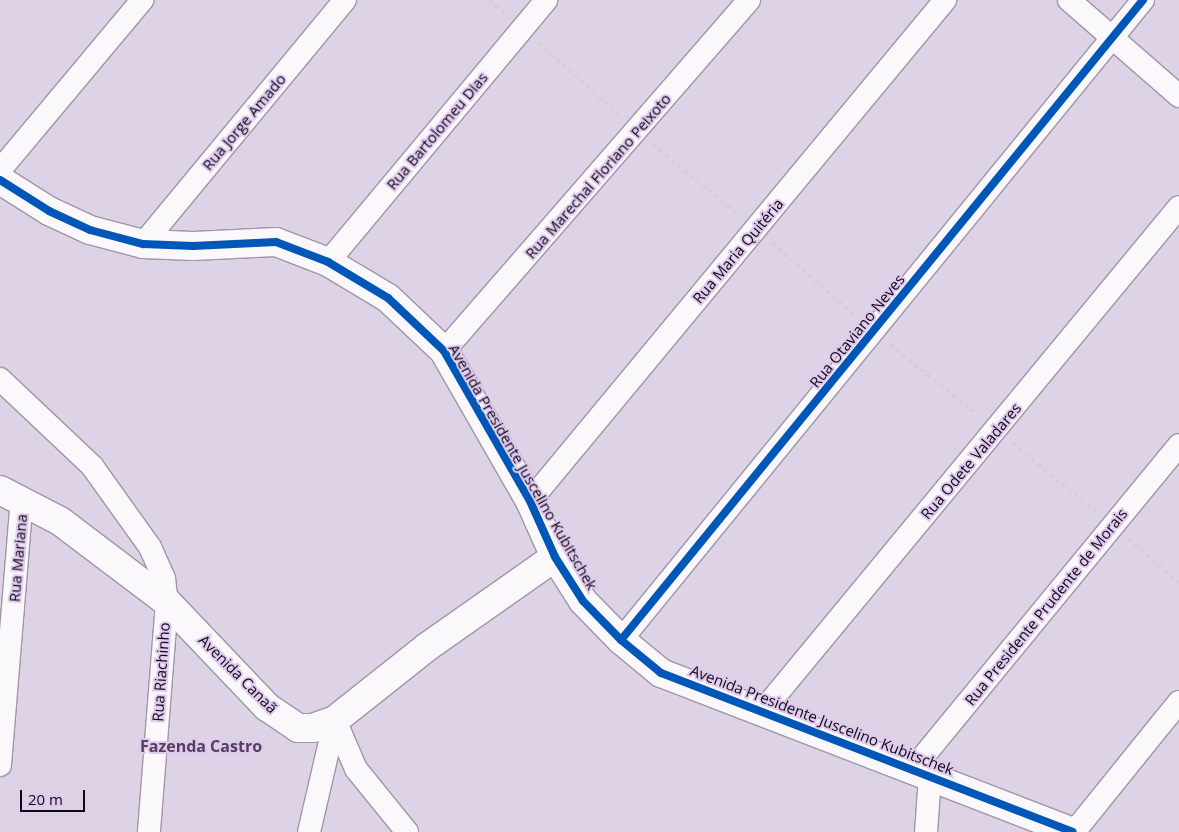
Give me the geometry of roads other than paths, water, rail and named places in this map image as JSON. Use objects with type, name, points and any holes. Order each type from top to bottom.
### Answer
[{"type":"street","points":[[0,170],[142,0]]},
{"type":"street","name":"Rua Jorge Amado","points":[[143,244],[344,0]]},
{"type":"street","name":"Rua Bartolomeu Dias","points":[[328,262],[546,0]]},
{"type":"street","name":"Rua Marechal Floriano Peixoto","points":[[444,351],[638,132],[749,0]]},
{"type":"street","name":"Rua Maria Quitéria","points":[[530,501],[757,230],[945,0]]},
{"type":"street","points":[[1068,0],[1179,96]]},
{"type":"street","name":"Rua Otaviano Neves","points":[[621,640],[1143,0]]},
{"type":"street","name":"Avenida Presidente Juscelino Kubitschek","points":[[0,180],[49,211],[90,230],[143,244],[193,246],[276,242],[328,262],[388,298],[444,351],[530,501],[555,557],[583,601],[621,640],[661,673],[1073,832]]},
{"type":"street","name":"Rua Odete Valadares","points":[[761,713],[997,430],[1179,207]]},
{"type":"street","name":"Rua Riachinho","points":[[0,379],[92,466],[150,547],[164,579],[167,602],[149,832]]},
{"type":"street","name":"Rua Presidente Prudente de Morais","points":[[921,772],[1113,526],[1179,445]]},
{"type":"street","name":"Avenida Canaã","points":[[11,495],[60,521],[167,602],[267,707],[298,728],[313,728],[335,720],[427,647],[555,557]]},
{"type":"street","name":"Rua Mariana","points":[[0,765],[11,495]]},
{"type":"street","points":[[1073,832],[1179,702]]},
{"type":"street","points":[[309,832],[335,720]]},
{"type":"street","points":[[335,720],[356,769],[407,832]]},
{"type":"street","points":[[921,772],[926,832]]},
{"type":"district","name":"Fazenda Castro","points":[[201,746]]}]
